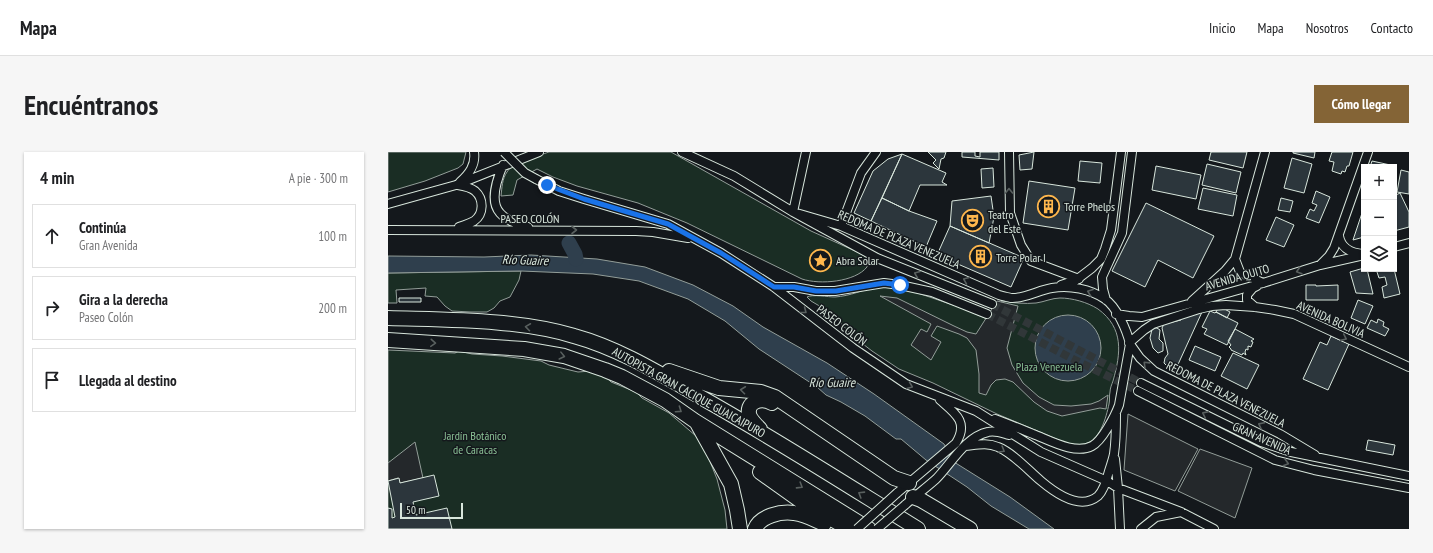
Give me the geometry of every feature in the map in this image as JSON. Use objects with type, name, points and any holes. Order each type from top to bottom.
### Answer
[{"type":"highway","name":"AUTOPISTA GRAN CACIQUE GUAICAIPURO","points":[[388,318],[528,326],[573,335],[604,346],[632,358],[761,431],[918,529]]},
{"type":"highway","name":"AUTOPISTA GRAN CACIQUE GUAICAIPURO","points":[[388,340],[508,347],[542,351],[564,356],[605,370],[622,377],[665,400],[695,421],[869,529]]},
{"type":"highway","points":[[632,358],[711,386],[761,392],[775,397],[894,478],[909,482]]},
{"type":"highway","points":[[761,431],[750,417],[749,413],[752,404],[756,401],[769,401],[891,486],[903,497],[921,500],[970,529]]},
{"type":"highway","points":[[695,421],[730,484],[740,529]]},
{"type":"highway","points":[[695,421],[743,460],[805,504],[849,529]]},
{"type":"highway","points":[[718,461],[726,485],[734,529]]},
{"type":"highway","points":[[755,529],[761,521],[767,517],[794,512],[805,515],[837,529]]},
{"type":"street","points":[[456,185],[464,178],[473,165],[475,160],[474,152]]},
{"type":"street","name":"PASEO COLÓN","points":[[504,152],[525,173],[559,191],[668,224],[694,240],[721,253],[774,287],[852,348],[906,384],[983,415]]},
{"type":"street","points":[[388,204],[456,185],[540,152]]},
{"type":"street","points":[[682,152],[734,176],[793,212],[877,258],[992,304]]},
{"type":"street","points":[[793,212],[806,152]]},
{"type":"street","points":[[841,226],[861,173],[876,152]]},
{"type":"street","points":[[1010,152],[1010,213],[1021,245],[1031,261],[1079,279]]},
{"type":"street","points":[[1067,287],[1092,268],[1100,259],[1105,249],[1111,230],[1121,152]]},
{"type":"street","points":[[1106,300],[1102,277],[1122,233],[1132,152]]},
{"type":"street","points":[[1191,302],[1225,271],[1235,259],[1265,152]]},
{"type":"street","points":[[1320,265],[1332,252],[1339,236],[1368,152]]},
{"type":"street","points":[[503,166],[498,176],[495,192],[495,200],[500,213],[512,222],[535,230]]},
{"type":"street","points":[[444,229],[473,222],[478,218],[482,210],[482,203],[479,195],[475,191],[470,188],[456,185]]},
{"type":"street","name":"REDOMA DE PLAZA VENEZUELA","points":[[793,212],[841,226],[999,295],[1011,298],[1054,288],[1067,287],[1091,292],[1106,300],[1125,329],[1130,343],[1140,358],[1154,371],[1280,434],[1319,458]]},
{"type":"street","name":"PASEO COLÓN","points":[[388,230],[636,230],[694,240]]},
{"type":"street","points":[[1339,236],[1340,242],[1345,247],[1361,254]]},
{"type":"street","points":[[1397,246],[1409,243]]},
{"type":"street","name":"AVENIDA QUITO","points":[[1116,314],[1142,317],[1263,283],[1320,265],[1361,256]]},
{"type":"street","points":[[1235,259],[1240,272],[1263,283]]},
{"type":"street","points":[[1054,288],[1079,279]]},
{"type":"street","points":[[774,287],[794,287],[816,291],[836,291],[884,283],[895,284],[932,292],[987,314]]},
{"type":"street","points":[[1255,307],[1247,300],[1247,295],[1253,288],[1263,283]]},
{"type":"street","name":"AVENIDA BOLIVIA","points":[[1130,343],[1153,324],[1199,309],[1226,305],[1255,307],[1294,314],[1409,367]]},
{"type":"street","points":[[965,446],[990,444],[999,447],[1021,463],[1042,482],[1070,499],[1080,501],[1099,495],[1107,481],[1114,454],[1117,412],[1130,343]]},
{"type":"street","name":"GRAN AVENIDA","points":[[1141,383],[1261,442],[1291,452],[1409,476]]},
{"type":"street","name":"GRAN AVENIDA","points":[[1138,391],[1275,460],[1302,467],[1409,488]]},
{"type":"street","points":[[877,529],[903,497],[909,482],[928,468],[956,443],[961,432],[961,421],[947,405],[933,394]]},
{"type":"street","points":[[983,415],[1060,445],[1076,449],[1092,446],[1099,442],[1117,412]]},
{"type":"street","points":[[983,415],[1041,452],[1107,481],[1118,488],[1181,512],[1214,529]]},
{"type":"street","points":[[857,529],[903,497],[935,479],[975,437],[988,432],[995,432],[1016,437]]},
{"type":"street","points":[[1114,454],[1118,488],[1120,529]]},
{"type":"street","points":[[1141,529],[1156,517],[1181,512]]},
{"type":"green space","points":[[388,152],[466,152],[463,164],[458,168],[425,181],[388,192]]},
{"type":"green space","points":[[549,152],[671,152],[811,231],[864,255],[867,260],[867,267],[862,272],[854,276],[837,281],[818,282],[802,279],[687,223],[638,203],[577,186],[537,169],[517,180],[513,195],[501,196],[502,184],[510,168],[526,160]]},
{"type":"green space","points":[[521,271],[519,280],[510,297],[500,301],[494,308],[487,312],[452,311],[437,297],[425,296],[426,288],[396,290],[397,303],[388,303],[388,273]]},
{"type":"green space","name":"Plaza Venezuela","points":[[878,285],[900,287],[959,307],[992,321],[1002,301],[1032,303],[1065,298],[1084,302],[1098,309],[1112,324],[1116,333],[1119,351],[1116,371],[1110,389],[1108,410],[1098,434],[1090,442],[1084,444],[1066,443],[997,414],[933,383],[899,369],[854,337],[833,314],[807,297],[841,296]]},
{"type":"green space","name":"Jardín Botánico de Caracas","points":[[388,350],[455,353],[459,351],[472,354],[541,361],[549,365],[578,372],[591,371],[604,375],[611,382],[636,392],[642,398],[669,413],[696,436],[709,459],[717,479],[725,510],[727,529],[388,529]]},
{"type":"shaded area","points":[[880,296],[897,298],[967,332],[976,334],[997,301],[1018,306],[1007,348],[1012,365],[1023,383],[1039,397],[1054,405],[1071,406],[1091,404],[1108,395],[1106,409],[1100,408],[1062,416],[1047,411],[1034,402],[1013,382],[1005,379],[996,380],[991,385],[986,395],[979,393],[979,374],[976,350],[967,338],[937,326],[931,336],[941,342],[931,360],[911,345],[921,329],[927,332],[931,324]]},
{"type":"shaded area","points":[[1128,414],[1198,449],[1175,491],[1124,470]]},
{"type":"shaded area","points":[[415,442],[423,478],[400,483],[398,478],[388,481],[388,463]]},
{"type":"shaded area","points":[[1200,449],[1252,468],[1235,518],[1178,491]]},
{"type":"water","name":"Río Guaire","points":[[531,255],[597,259],[645,267],[693,285],[733,306],[763,327],[827,363],[874,394],[944,444],[954,462],[1010,497],[1054,529],[1029,529],[991,506],[967,487],[926,460],[901,439],[896,439],[865,416],[826,395],[817,387],[759,349],[725,321],[688,299],[639,281],[593,274],[521,271],[388,273],[388,256],[484,257]]},
{"type":"water","points":[[1068,315],[1080,318],[1091,325],[1098,336],[1101,348],[1098,360],[1091,371],[1080,378],[1068,381],[1056,378],[1045,371],[1038,360],[1035,348],[1038,336],[1045,325],[1056,318]]},
{"type":"building","points":[[928,152],[946,152],[944,158],[941,159],[939,169],[933,163],[936,160]]},
{"type":"building","points":[[962,152],[975,152],[975,156],[980,157],[980,152],[999,152],[999,160],[962,157]]},
{"type":"building","points":[[1034,152],[1032,169],[1020,170],[1019,155]]},
{"type":"building","points":[[1211,152],[1247,152],[1243,168],[1209,160]]},
{"type":"building","points":[[1293,152],[1315,152],[1314,158]]},
{"type":"building","points":[[1332,152],[1353,152],[1349,166],[1347,166],[1345,172],[1342,171],[1341,174],[1332,171],[1334,162],[1329,161]]},
{"type":"building","points":[[902,154],[946,173],[942,182],[947,185],[920,185],[909,211],[882,198]]},
{"type":"building","points":[[902,154],[871,221],[854,213],[873,171],[888,159]]},
{"type":"building","points":[[1292,158],[1312,164],[1304,193],[1284,188]]},
{"type":"building","points":[[1080,161],[1102,163],[1100,183],[1078,181]]},
{"type":"building","points":[[1372,161],[1386,164],[1371,164]]},
{"type":"building","points":[[1207,164],[1241,172],[1236,193],[1202,185]]},
{"type":"building","points":[[1156,166],[1201,175],[1196,199],[1152,190]]},
{"type":"building","points":[[993,168],[994,187],[982,188],[981,169]]},
{"type":"building","points":[[1401,170],[1409,172],[1409,194],[1397,192]]},
{"type":"building","name":"Torre Phelps","points":[[1029,181],[1075,188],[1068,230],[1023,223]]},
{"type":"building","points":[[1203,188],[1237,195],[1233,216],[1198,209]]},
{"type":"building","points":[[1316,191],[1330,197],[1319,223],[1306,218],[1310,209],[1314,211],[1317,205],[1312,203]]},
{"type":"building","points":[[1400,193],[1409,212],[1409,227],[1397,230],[1397,200],[1397,194]]},
{"type":"building","name":"Teatro del Este","points":[[991,196],[994,217],[989,243],[950,226],[952,201]]},
{"type":"building","points":[[882,198],[909,211],[937,221],[926,247],[871,221]]},
{"type":"building","points":[[1281,198],[1293,201],[1290,212],[1278,210]]},
{"type":"building","points":[[1146,203],[1214,236],[1193,278],[1158,260],[1145,287],[1112,271]]},
{"type":"building","points":[[1361,216],[1361,238],[1353,240]]},
{"type":"building","points":[[1276,217],[1294,225],[1284,247],[1266,240]]},
{"type":"building","name":"Torre Polar I","points":[[950,226],[1024,258],[1011,287],[937,255]]},
{"type":"building","points":[[1361,269],[1361,272],[1368,272],[1373,294],[1356,293],[1350,272]]},
{"type":"building","points":[[1377,272],[1395,272],[1400,294],[1384,298],[1382,287],[1387,285],[1385,277],[1379,278]]},
{"type":"building","points":[[1306,285],[1338,285],[1338,300],[1306,300]]},
{"type":"building","points":[[399,298],[421,298],[421,302],[399,302]]},
{"type":"building","points":[[1358,300],[1373,306],[1365,324],[1351,318]]},
{"type":"building","points":[[1219,306],[1230,312],[1227,318],[1216,312]]},
{"type":"building","points":[[1210,311],[1216,312],[1238,323],[1227,345],[1204,334],[1207,329],[1202,327]]},
{"type":"building","points":[[1202,312],[1175,371],[1164,363],[1168,354],[1162,328],[1164,324],[1181,320],[1181,317]]},
{"type":"building","points":[[1378,319],[1384,322],[1383,326],[1389,329],[1385,336],[1367,328],[1371,320],[1377,323]]},
{"type":"building","points":[[1154,328],[1160,330],[1159,339],[1163,343],[1163,351],[1158,353],[1153,348],[1150,338],[1152,329]]},
{"type":"building","points":[[1235,329],[1254,339],[1251,341],[1253,342],[1251,347],[1248,346],[1248,350],[1246,349],[1246,355],[1243,353],[1242,355],[1231,350],[1229,347],[1231,345],[1228,341]]},
{"type":"building","points":[[1331,336],[1349,344],[1328,390],[1303,379],[1320,342],[1327,345]]},
{"type":"building","points":[[1195,346],[1221,357],[1215,371],[1189,360]]},
{"type":"building","points":[[1233,353],[1259,365],[1247,389],[1221,376]]},
{"type":"building","points":[[1368,440],[1395,445],[1393,455],[1366,450]]},
{"type":"building","points":[[434,475],[439,496],[413,502],[416,515],[447,508],[452,529],[388,529],[388,508],[392,509],[392,518],[395,517],[388,481],[399,478],[400,483]]},
{"type":"waterway","points":[[569,243],[576,259]]},
{"type":"tunnel","points":[[992,304],[1141,383]]},
{"type":"tunnel","points":[[987,314],[1138,391]]},
{"type":"place","name":"Torre Phelps","points":[[1049,206]]},
{"type":"place","name":"Teatro del Este","points":[[972,221]]},
{"type":"place","name":"Torre Polar I","points":[[980,257]]},
{"type":"place","name":"Abra Solar","points":[[820,260]]},
{"type":"route","points":[[547,185],[559,191],[668,224],[694,240],[721,253],[774,287],[794,287],[816,291],[836,291],[884,283],[900,285]]}]
